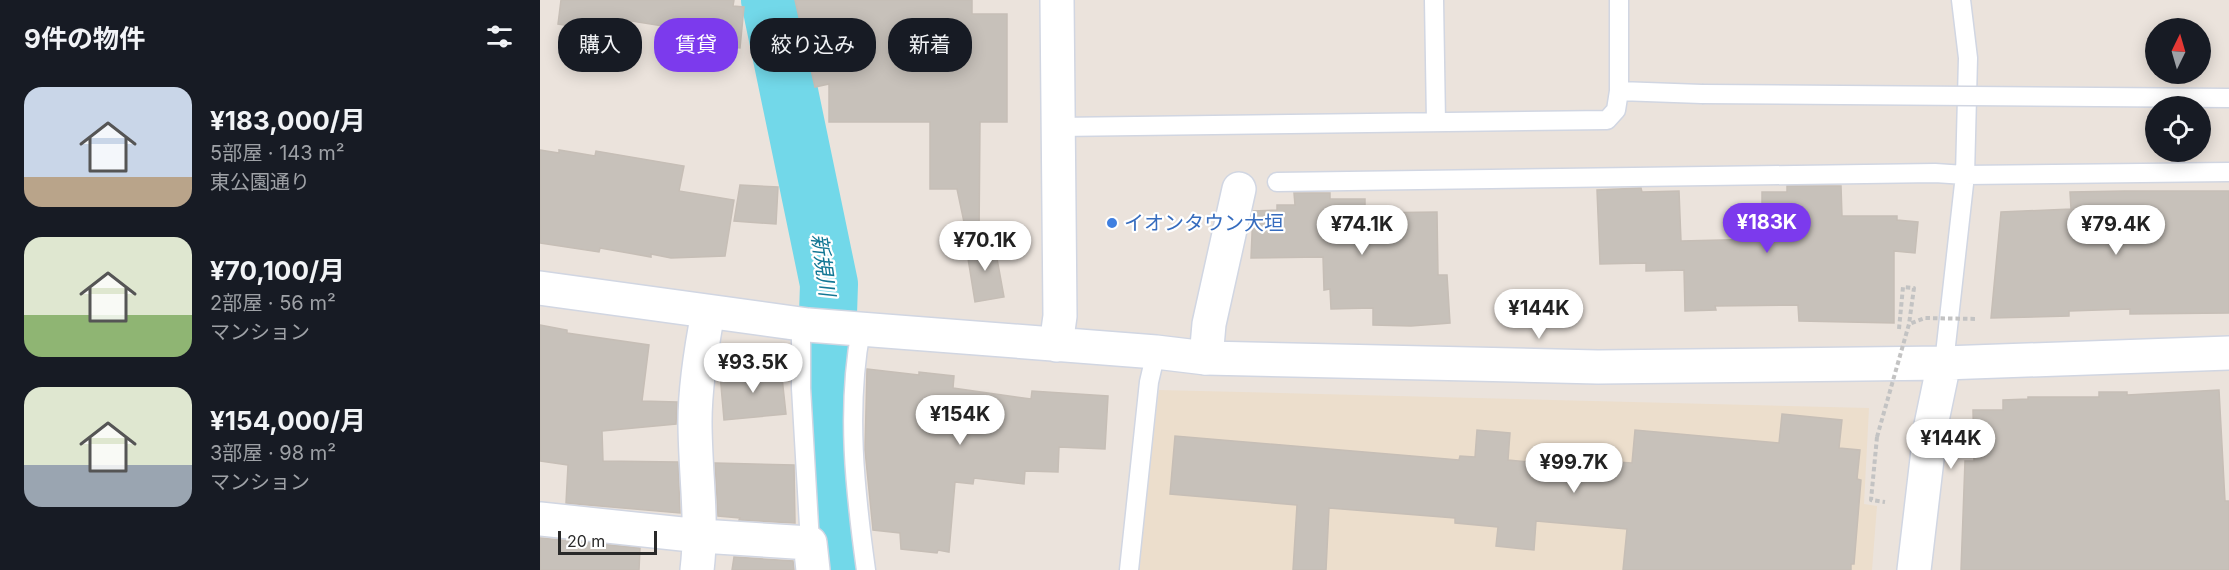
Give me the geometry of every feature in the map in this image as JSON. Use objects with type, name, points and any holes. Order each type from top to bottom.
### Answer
[{"type":"street","points":[[1056,345],[1060,316],[1057,0]]},
{"type":"street","points":[[1206,358],[1209,324],[1239,189]]},
{"type":"street","points":[[540,288],[805,325],[1156,352],[1206,358],[1598,367],[1944,363],[2229,353]]},
{"type":"street","points":[[697,570],[701,536],[695,423],[696,392],[702,340],[708,313]]},
{"type":"street","points":[[1914,570],[1931,425],[1944,363]]},
{"type":"street","points":[[540,519],[701,536],[811,557]]},
{"type":"lane","points":[[1434,0],[1436,122]]},
{"type":"lane","points":[[1058,127],[1607,120],[1616,110],[1619,91],[1619,0]]},
{"type":"lane","points":[[1944,363],[1965,175],[1968,58],[1961,0]]},
{"type":"lane","points":[[1619,91],[1702,94],[2229,98]]},
{"type":"lane","points":[[1277,182],[1930,173],[1965,175],[2229,172]]},
{"type":"lane","points":[[805,325],[801,388],[811,557]]},
{"type":"lane","points":[[855,330],[853,388],[857,508],[866,570]]},
{"type":"lane","points":[[1129,570],[1149,382],[1156,352]]},
{"type":"path","points":[[1885,502],[1871,500],[1877,437],[1909,324],[1914,288],[1904,287],[1899,329]]},
{"type":"path","points":[[1909,324],[1925,318],[1977,319]]},
{"type":"shaded area","points":[[1159,390],[1869,408],[1864,504],[1877,506],[1872,570],[1137,570]]},
{"type":"building","points":[[561,0],[734,0],[733,6],[744,7],[740,48],[738,48],[738,18],[654,18],[654,25],[642,23],[642,18],[559,18]]},
{"type":"building","points":[[795,0],[972,0],[972,14],[1007,14],[1007,122],[980,122],[979,240],[968,241],[957,189],[930,189],[930,122],[829,122],[829,84],[815,87],[812,72],[876,72],[876,18],[799,18]]},
{"type":"building","points":[[540,150],[559,153],[559,150],[595,156],[596,151],[684,166],[679,191],[734,200],[725,256],[671,258],[651,254],[651,257],[600,248],[599,252],[540,243]]},
{"type":"building","points":[[740,185],[778,187],[776,224],[734,221]]},
{"type":"building","points":[[1787,186],[1841,186],[1842,216],[1897,216],[1897,220],[1918,222],[1915,253],[1894,251],[1894,323],[1799,321],[1798,305],[1715,306],[1716,310],[1685,311],[1684,270],[1646,271],[1646,263],[1600,264],[1597,190],[1641,188],[1642,192],[1679,191],[1681,241],[1762,239],[1762,192],[1787,192]]},
{"type":"building","points":[[2229,191],[2229,313],[2130,314],[2130,309],[2069,311],[2069,316],[1991,318],[2001,212],[2071,209],[2070,192]]},
{"type":"building","points":[[1294,193],[1330,193],[1330,199],[1365,199],[1365,213],[1437,212],[1438,275],[1447,275],[1450,323],[1411,326],[1373,325],[1373,308],[1331,309],[1330,289],[1324,290],[1323,257],[1251,258],[1253,211],[1277,210],[1277,205],[1295,205]]},
{"type":"building","points":[[994,242],[1004,297],[975,302],[966,246]]},
{"type":"building","points":[[540,325],[567,330],[567,333],[649,345],[642,401],[677,402],[676,424],[602,431],[603,461],[678,462],[680,513],[566,503],[568,465],[540,461]]},
{"type":"building","points":[[781,368],[786,414],[724,420],[720,374]]},
{"type":"building","points":[[867,369],[919,375],[919,372],[954,376],[953,388],[1031,399],[1032,391],[1108,396],[1105,449],[1059,447],[1058,472],[1025,471],[1024,484],[974,478],[973,484],[955,482],[949,552],[901,549],[900,533],[873,530],[865,450]]},
{"type":"building","points":[[2219,390],[2225,501],[2229,501],[2229,570],[1961,570],[1965,461],[1974,461],[1973,410],[2003,410],[2003,400],[2028,399],[2028,397],[2099,397],[2099,392],[2127,392],[2127,395]]},
{"type":"building","points":[[1782,414],[1842,420],[1839,448],[1860,450],[1857,479],[1861,480],[1854,564],[1851,564],[1851,570],[1623,570],[1627,529],[1536,521],[1534,550],[1496,546],[1498,527],[1455,523],[1455,518],[1329,508],[1326,570],[1293,570],[1297,505],[1170,494],[1175,436],[1459,460],[1460,456],[1475,457],[1477,430],[1510,433],[1508,460],[1572,466],[1572,459],[1632,463],[1635,430],[1779,443]]},
{"type":"building","points":[[715,463],[794,465],[795,523],[739,520],[740,518],[718,516]]},
{"type":"building","points":[[540,538],[640,548],[639,570],[540,570]]},
{"type":"building","points":[[734,557],[793,561],[794,570],[732,570]]},
{"type":"waterway","name":"新規川","points":[[770,0],[829,284],[826,374],[832,486],[844,570]]},
{"type":"place","name":"イオンタウン大垣","points":[[1112,223]]}]
